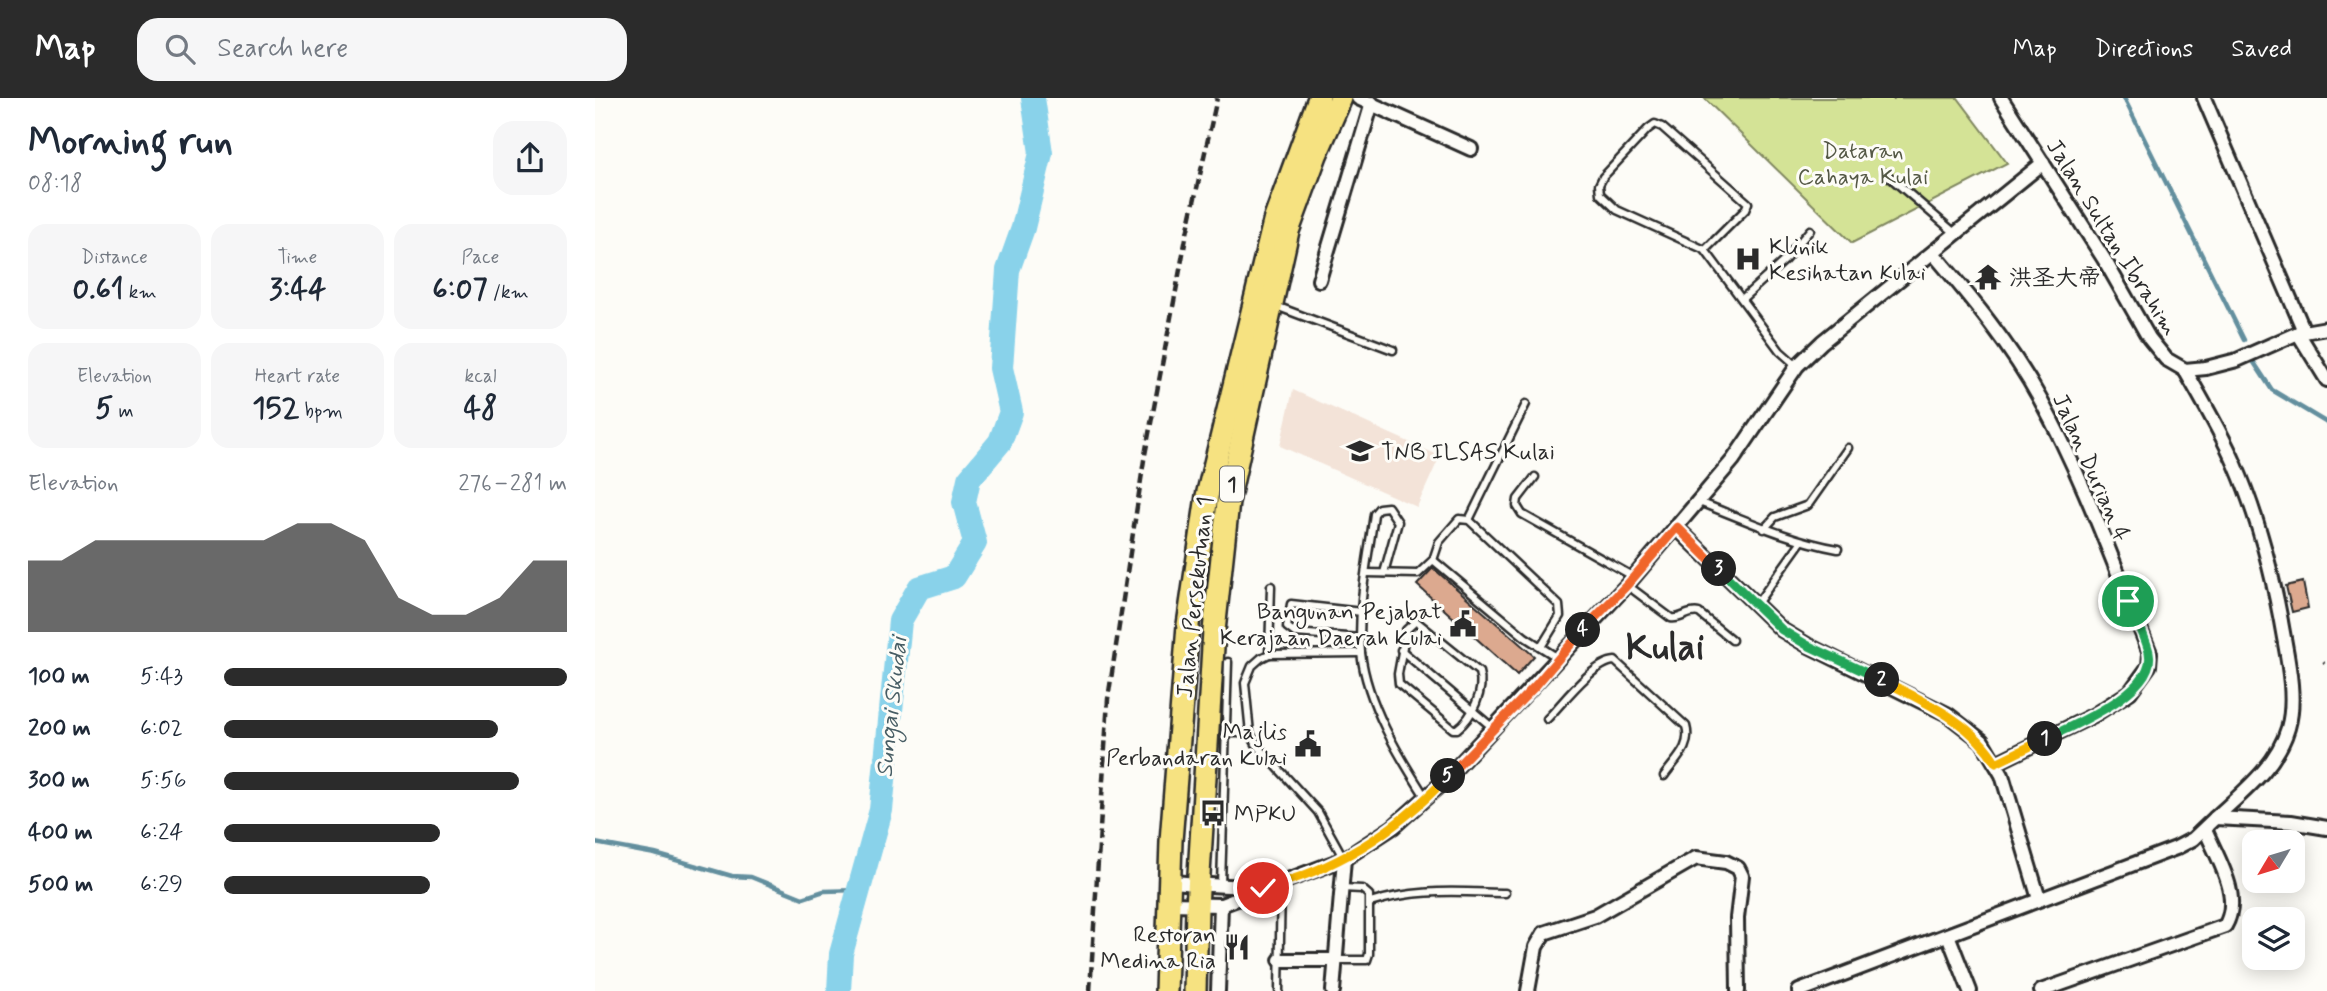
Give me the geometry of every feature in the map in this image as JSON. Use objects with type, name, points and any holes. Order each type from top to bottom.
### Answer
[{"type":"highway","name":"Jalan Persekutuan 1","points":[[1166,991],[1169,881],[1188,625],[1207,496],[1275,218],[1319,98]]},
{"type":"highway","name":"Jalan Persekutuan 1","points":[[1195,991],[1197,896],[1213,631],[1228,502],[1289,231],[1316,155],[1341,98]]},
{"type":"street","points":[[1358,98],[1471,149]]},
{"type":"street","name":"Jalan Sultan Ibrahim","points":[[2001,98],[2104,260],[2149,338],[2166,359],[2185,370]]},
{"type":"street","points":[[2204,98],[2301,332],[2327,380]]},
{"type":"street","points":[[1319,280],[1372,103]]},
{"type":"street","points":[[1169,881],[1221,905],[1344,859],[1393,827],[1426,798],[1631,581],[1733,460],[1797,366],[1822,342],[2043,163]]},
{"type":"street","name":"Jalan Durian 4","points":[[1933,253],[2007,345],[2040,399],[2085,495],[2150,653],[2149,666],[2130,692],[2094,715],[1996,763]]},
{"type":"street","points":[[1799,991],[2176,848],[2205,830],[2261,775],[2276,756],[2289,727],[2291,689],[2281,620],[2249,497],[2234,461],[2185,370],[2237,360],[2301,332],[2327,328]]},
{"type":"street","points":[[1677,527],[1782,630],[1947,714],[1982,741],[1996,763],[2039,899]]},
{"type":"street","points":[[2215,818],[2291,822],[2327,828]]},
{"type":"street","points":[[2041,991],[2225,926],[2233,905],[2205,830]]},
{"type":"street","points":[[1528,991],[1537,947],[1544,933],[1595,916],[1696,858],[1726,862],[1738,868],[1742,876],[1737,918],[1738,991]]},
{"type":"street","points":[[1332,991],[1344,859]]},
{"type":"street","points":[[1168,904],[1197,896],[1221,884],[1263,888]]},
{"type":"street","points":[[1218,991],[1221,905]]},
{"type":"street","points":[[1948,935],[1970,991]]},
{"type":"street","points":[[1280,960],[1333,960]]},
{"type":"lane","points":[[1705,250],[1745,211],[1748,203],[1662,127],[1655,124],[1603,177],[1599,194],[1617,210],[1705,250],[1780,351],[1797,366]]},
{"type":"lane","points":[[1885,173],[1956,234]]},
{"type":"lane","points":[[1742,299],[1784,261],[1811,230]]},
{"type":"lane","points":[[1271,304],[1393,350]]},
{"type":"lane","points":[[1469,520],[1526,404]]},
{"type":"lane","points":[[1764,529],[1775,517],[1808,505],[1848,448]]},
{"type":"lane","points":[[1535,477],[1518,499],[1517,506],[1522,514],[1631,581],[1671,618],[1676,619],[1693,611],[1699,613],[1732,640]]},
{"type":"lane","points":[[1699,502],[1801,542],[1838,549]]},
{"type":"lane","points":[[1384,573],[1398,522],[1395,513],[1388,507],[1379,508],[1374,514],[1362,612],[1361,653],[1364,673],[1384,723],[1426,798]]},
{"type":"lane","points":[[1366,573],[1418,574],[1433,560],[1443,537],[1459,519],[1469,520],[1559,605],[1560,616],[1541,647]]},
{"type":"lane","points":[[1756,605],[1801,542]]},
{"type":"lane","points":[[1433,560],[1558,659]]},
{"type":"lane","points":[[1269,654],[1271,586]]},
{"type":"lane","points":[[1360,638],[1295,633],[1287,627],[1287,621],[1291,604],[1362,612]]},
{"type":"lane","points":[[1416,621],[1476,667],[1481,679],[1473,711],[1460,727],[1453,729],[1402,687],[1398,680],[1401,650],[1406,630],[1416,621]]},
{"type":"lane","points":[[1401,650],[1493,728]]},
{"type":"lane","points":[[1344,859],[1318,812],[1256,744],[1250,733],[1245,683],[1252,666],[1269,654],[1361,653]]},
{"type":"lane","points":[[1221,884],[1228,662]]},
{"type":"lane","points":[[1547,719],[1595,670],[1607,662],[1615,662],[1686,726],[1689,736],[1687,747],[1664,776]]},
{"type":"lane","points":[[1226,733],[1250,733]]},
{"type":"lane","points":[[1279,991],[1281,884]]},
{"type":"lane","points":[[1333,960],[1367,960],[1369,895],[1362,889],[1340,888]]},
{"type":"lane","points":[[1370,903],[1398,894],[1426,890],[1505,893]]},
{"type":"path","points":[[2323,663],[2327,660]]},
{"type":"shaded area","name":"TNB ILSAS Kulai","points":[[1293,390],[1440,456],[1417,507],[1280,446]]},
{"type":"green space","name":"Dataran Cahaya Kulai","points":[[1704,98],[1958,98],[2007,163],[1852,243]]},
{"type":"building","points":[[1433,568],[1534,656],[1517,675],[1417,585]]},
{"type":"building","points":[[2303,582],[2308,608],[2292,612],[2286,586]]},
{"type":"waterway","name":"Sungai Skudai","points":[[839,991],[841,954],[881,810],[900,621],[919,588],[954,577],[975,543],[964,502],[969,479],[1000,442],[1011,412],[1001,368],[1008,270],[1023,228],[1041,153],[1033,98]]},
{"type":"waterway","points":[[2124,98],[2244,340]]},
{"type":"waterway","points":[[2253,361],[2272,390],[2327,423]]},
{"type":"waterway","points":[[595,843],[655,854],[732,876],[751,877],[803,898],[824,891],[859,890]]},
{"type":"railway","points":[[1090,991],[1108,699],[1144,460],[1186,238],[1217,98]]},
{"type":"place","name":"Klinik Kesihatan Kulai","points":[[1748,259]]},
{"type":"place","name":"洪圣大帝","points":[[1988,277]]},
{"type":"place","name":"TNB ILSAS Kulai","points":[[1360,451]]},
{"type":"place","name":"Bangunan Pejabat Kerajaan Daerah Kulai","points":[[1463,624]]},
{"type":"place","name":"Majlis Perbandaran Kulai","points":[[1308,744]]},
{"type":"place","name":"MPKU","points":[[1213,813]]},
{"type":"place","name":"Restoran Medina Ria","points":[[1237,947]]},
{"type":"district","name":"Kulai","points":[[1665,646]]},
{"type":"route","points":[[1263,888],[1314,873],[1344,859],[1393,827],[1441,784],[1536,685],[1677,527],[1782,630],[1947,714],[1982,741],[1996,763],[2094,715],[2130,692],[2149,666],[2150,653],[2128,601]]}]
